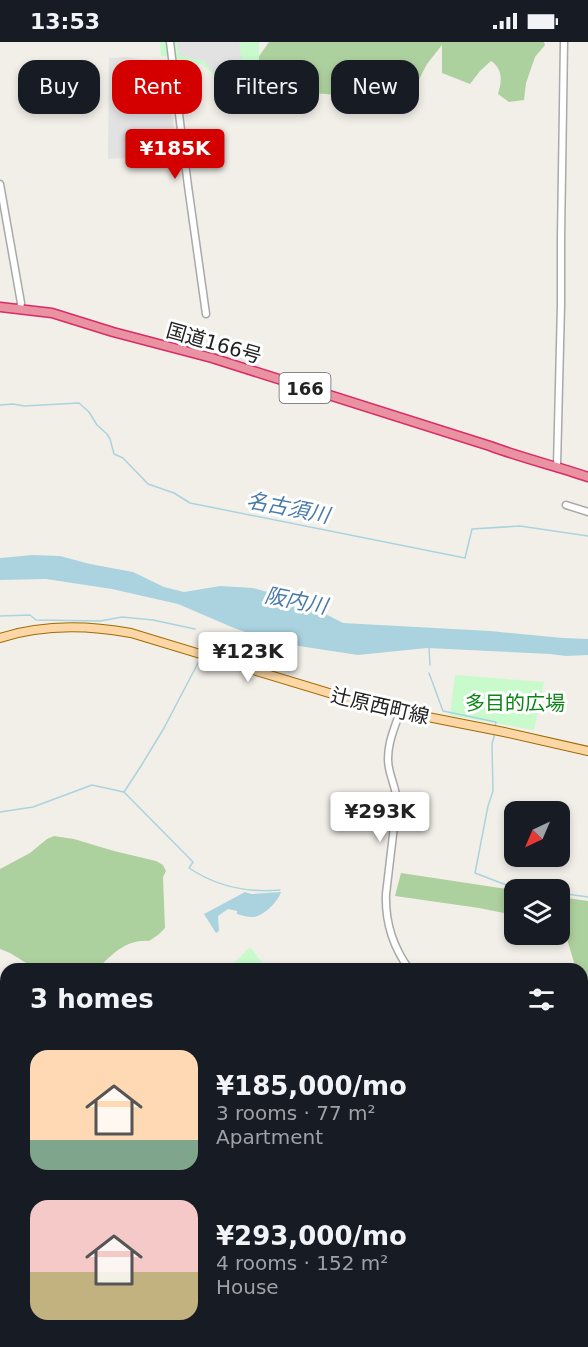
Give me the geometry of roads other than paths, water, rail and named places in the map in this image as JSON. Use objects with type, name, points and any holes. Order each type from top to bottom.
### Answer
[{"type":"highway","name":"国道166号","points":[[0,307],[52,313],[113,332],[211,355],[494,447],[500,451],[588,477]]},
{"type":"main road","name":"辻原西町線","points":[[0,638],[46,628],[75,627],[130,633],[372,706],[588,751]]},
{"type":"street","points":[[170,42],[206,314]]},
{"type":"street","points":[[557,466],[564,42]]},
{"type":"street","points":[[0,184],[20,308]]},
{"type":"street","points":[[566,505],[588,512]]},
{"type":"street","points":[[399,712],[388,752],[388,767],[397,801],[386,906],[393,940],[405,963]]},
{"type":"water","name":"阪内川","points":[[33,555],[60,556],[133,572],[164,587],[184,592],[220,586],[253,588],[296,600],[343,623],[588,639],[588,655],[566,656],[427,648],[358,655],[299,646],[268,640],[178,604],[112,589],[46,579],[0,580],[0,558]]},
{"type":"water","points":[[245,892],[251,894],[281,892],[277,900],[261,915],[250,917],[228,909],[218,916],[219,931],[216,933],[204,914]]},
{"type":"waterway","name":"名古須川","points":[[0,405],[79,403],[107,434],[114,454],[123,458],[148,484],[174,493],[190,503],[465,558],[472,529],[520,526],[588,536]]},
{"type":"waterway","points":[[0,616],[30,615],[36,620],[100,621],[122,617],[153,620],[195,629]]},
{"type":"waterway","points":[[429,648],[430,665]]},
{"type":"waterway","points":[[124,792],[164,728],[198,663]]},
{"type":"waterway","points":[[429,673],[443,711],[496,722],[495,728]]},
{"type":"waterway","points":[[495,733],[492,744],[493,791],[475,873],[504,884]]},
{"type":"waterway","points":[[0,812],[33,807],[92,785],[124,792],[193,862],[189,868],[221,884],[233,887],[280,890]]},
{"type":"waterway","points":[[570,894],[588,897]]},
{"type":"park label","name":"多目的広場","points":[[515,703]]}]
